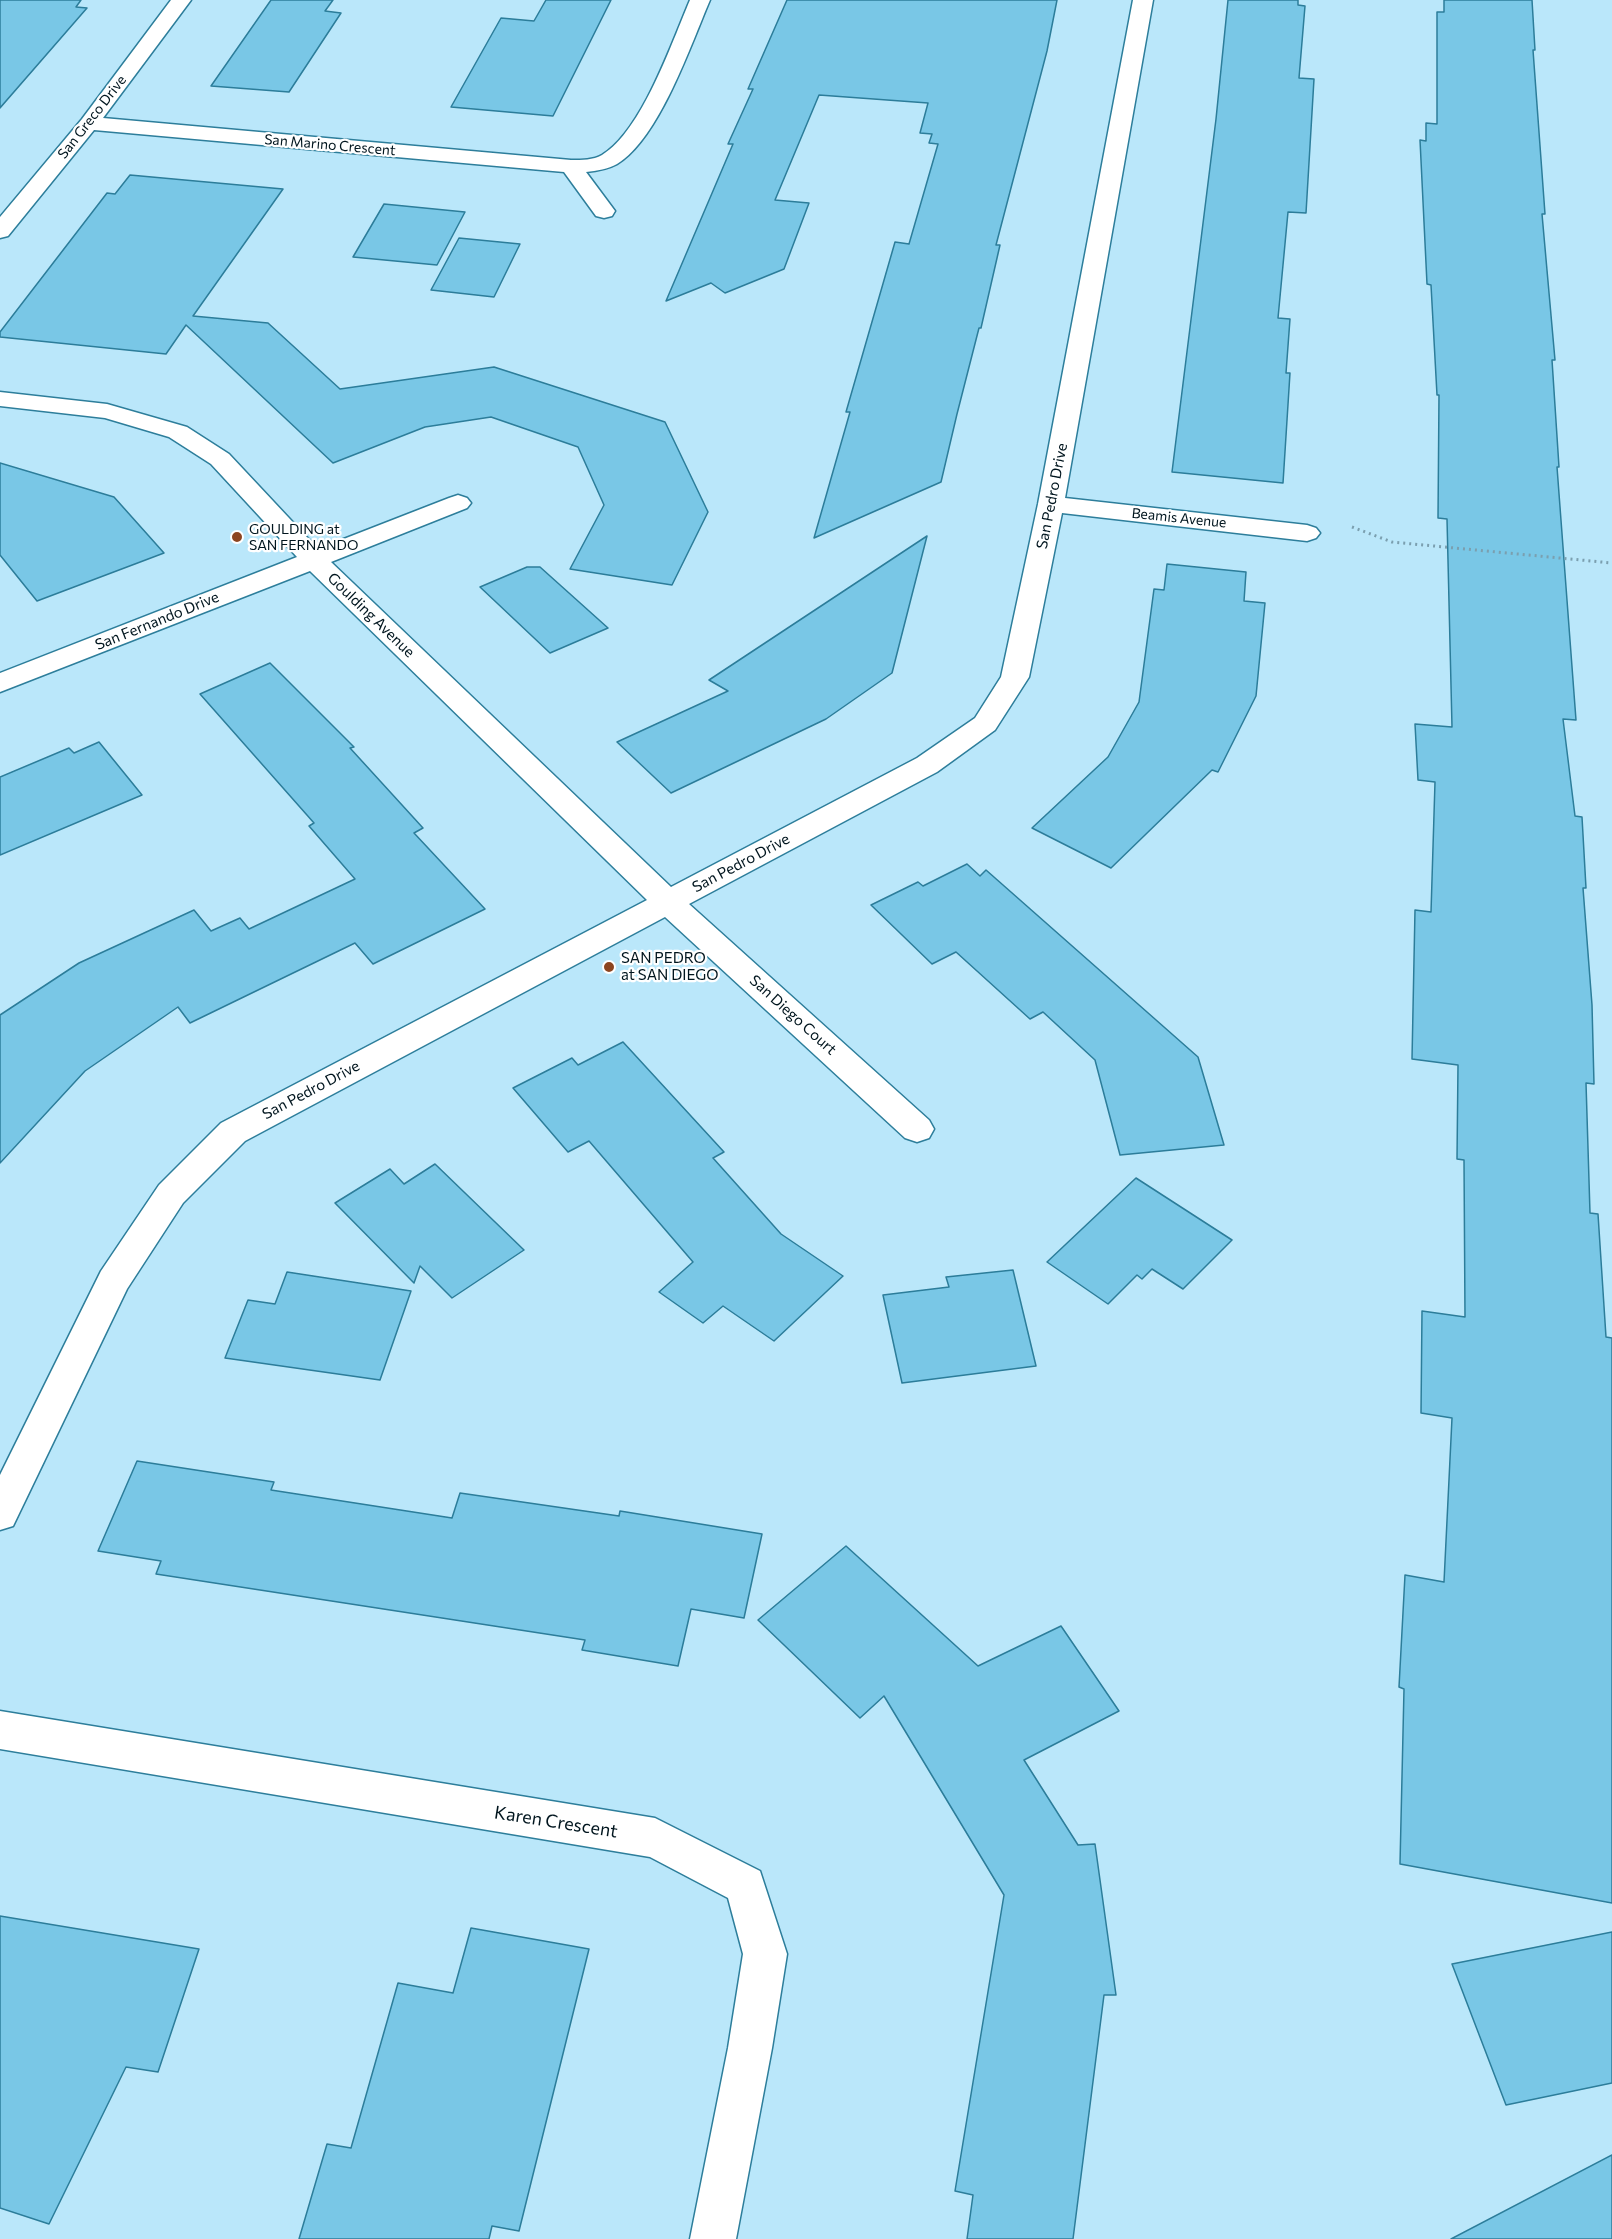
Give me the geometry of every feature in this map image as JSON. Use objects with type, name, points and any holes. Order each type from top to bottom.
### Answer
[{"type":"street","name":"San Greco Drive","points":[[0,231],[89,123],[181,0]]},
{"type":"street","name":"San Marino Crescent","points":[[89,123],[591,166],[613,158],[632,140],[650,108],[700,0]]},
{"type":"street","name":"San Pedro Drive","points":[[0,1514],[113,1281],[171,1194],[233,1132],[927,765],[986,724],[1015,676],[1051,504],[1143,0]]},
{"type":"street","points":[[571,166],[604,211]]},
{"type":"street","name":"Goulding Avenue","points":[[0,399],[107,411],[178,432],[220,459],[314,560],[668,902]]},
{"type":"street","name":"San Fernando Drive","points":[[0,683],[458,503]]},
{"type":"street","name":"Beamis Avenue","points":[[1051,504],[1308,532]]},
{"type":"street","name":"San Diego Court","points":[[668,902],[917,1128]]},
{"type":"street","name":"Karen Crescent","points":[[0,1730],[655,1838],[745,1885],[765,1954],[750,2048],[713,2239]]},
{"type":"path","points":[[1345,524],[1392,542],[1612,563]]},
{"type":"building","points":[[0,0],[81,0],[76,7],[87,8],[0,108]]},
{"type":"building","points":[[271,0],[333,0],[325,11],[341,13],[289,92],[211,86]]},
{"type":"building","points":[[546,0],[611,0],[553,116],[451,107],[501,18],[534,21]]},
{"type":"building","points":[[787,0],[1057,0],[1047,51],[996,245],[1000,245],[981,328],[979,328],[941,482],[814,538],[850,412],[846,412],[895,242],[909,244],[938,144],[929,143],[932,134],[920,133],[928,103],[819,95],[775,200],[809,203],[784,269],[725,293],[711,283],[666,301],[733,144],[728,144],[753,89],[748,89]]},
{"type":"building","points":[[1228,0],[1298,0],[1298,5],[1305,6],[1299,78],[1314,79],[1306,213],[1288,212],[1278,318],[1290,319],[1286,373],[1290,373],[1283,483],[1172,472],[1216,119]]},
{"type":"building","points":[[1444,0],[1532,0],[1535,50],[1533,50],[1545,214],[1542,214],[1555,360],[1552,360],[1559,467],[1557,467],[1576,720],[1563,719],[1575,816],[1582,817],[1586,888],[1583,888],[1592,1005],[1594,1084],[1586,1083],[1590,1213],[1598,1214],[1606,1337],[1612,1338],[1612,1903],[1400,1864],[1404,1689],[1399,1687],[1405,1575],[1444,1582],[1452,1418],[1421,1413],[1422,1311],[1465,1317],[1464,1160],[1457,1159],[1458,1065],[1412,1059],[1415,910],[1431,912],[1435,782],[1418,780],[1415,724],[1452,727],[1447,519],[1438,518],[1439,395],[1437,395],[1431,285],[1427,284],[1420,140],[1426,141],[1426,123],[1437,124],[1437,12],[1444,12]]},
{"type":"building","points":[[130,175],[283,189],[193,316],[268,323],[340,389],[494,367],[665,422],[708,512],[672,585],[570,569],[604,505],[578,447],[491,417],[425,427],[333,463],[186,325],[166,354],[0,337],[0,332],[107,193],[115,194]]},
{"type":"building","points":[[384,204],[465,212],[437,265],[353,257]]},
{"type":"building","points":[[459,238],[520,244],[494,297],[431,290]]},
{"type":"building","points":[[0,463],[114,497],[164,553],[37,601],[0,555]]},
{"type":"building","points":[[927,536],[892,673],[826,719],[671,793],[617,742],[728,691],[709,680]]},
{"type":"building","points":[[1167,564],[1246,572],[1244,601],[1265,603],[1256,696],[1218,772],[1212,770],[1111,868],[1032,828],[1108,757],[1139,702],[1154,589],[1164,590]]},
{"type":"building","points":[[527,567],[540,567],[608,628],[550,653],[480,587]]},
{"type":"building","points":[[270,663],[354,747],[350,748],[423,828],[414,833],[485,909],[373,964],[355,943],[190,1023],[178,1007],[85,1071],[0,1163],[0,1015],[79,963],[194,910],[211,931],[240,918],[249,929],[355,879],[309,826],[314,823],[200,694]]},
{"type":"building","points":[[99,742],[142,795],[0,855],[0,777],[69,748],[74,753]]},
{"type":"building","points":[[967,864],[980,876],[986,870],[1198,1057],[1224,1145],[1120,1155],[1095,1060],[1043,1012],[1030,1019],[956,952],[932,964],[871,905],[918,882],[923,886]]},
{"type":"building","points":[[623,1042],[724,1152],[713,1158],[781,1234],[843,1276],[774,1341],[723,1306],[703,1323],[659,1292],[693,1262],[589,1141],[568,1152],[513,1088],[572,1058],[578,1065]]},
{"type":"building","points":[[435,1164],[524,1250],[452,1298],[420,1266],[414,1283],[335,1203],[390,1169],[404,1184]]},
{"type":"building","points":[[1136,1178],[1232,1240],[1183,1289],[1152,1269],[1142,1279],[1137,1275],[1108,1304],[1047,1262]]},
{"type":"building","points":[[1013,1270],[1036,1366],[902,1383],[883,1295],[949,1287],[946,1277]]},
{"type":"building","points":[[287,1272],[411,1291],[380,1380],[225,1358],[248,1300],[275,1304]]},
{"type":"building","points":[[137,1461],[274,1482],[271,1490],[452,1518],[460,1493],[619,1516],[620,1511],[762,1534],[744,1618],[691,1609],[678,1666],[582,1650],[585,1640],[156,1574],[161,1561],[98,1551]]},
{"type":"building","points":[[846,1546],[978,1666],[1061,1626],[1119,1711],[1024,1760],[1078,1845],[1095,1844],[1116,1995],[1104,1995],[1073,2239],[967,2239],[973,2195],[955,2191],[1004,1895],[884,1696],[860,1718],[758,1620]]},
{"type":"building","points":[[0,1916],[199,1949],[158,2072],[126,2067],[49,2224],[0,2208]]},
{"type":"building","points":[[471,1928],[589,1949],[519,2231],[492,2226],[489,2239],[299,2239],[327,2144],[351,2148],[398,1983],[453,1993]]},
{"type":"building","points":[[1612,1932],[1612,2083],[1506,2105],[1452,1964]]},
{"type":"building","points":[[1612,2155],[1612,2239],[1451,2239]]},
{"type":"place","name":"GOULDING at SAN FERNANDO","points":[[237,537]]},
{"type":"place","name":"SAN PEDRO at SAN DIEGO","points":[[609,967]]}]
